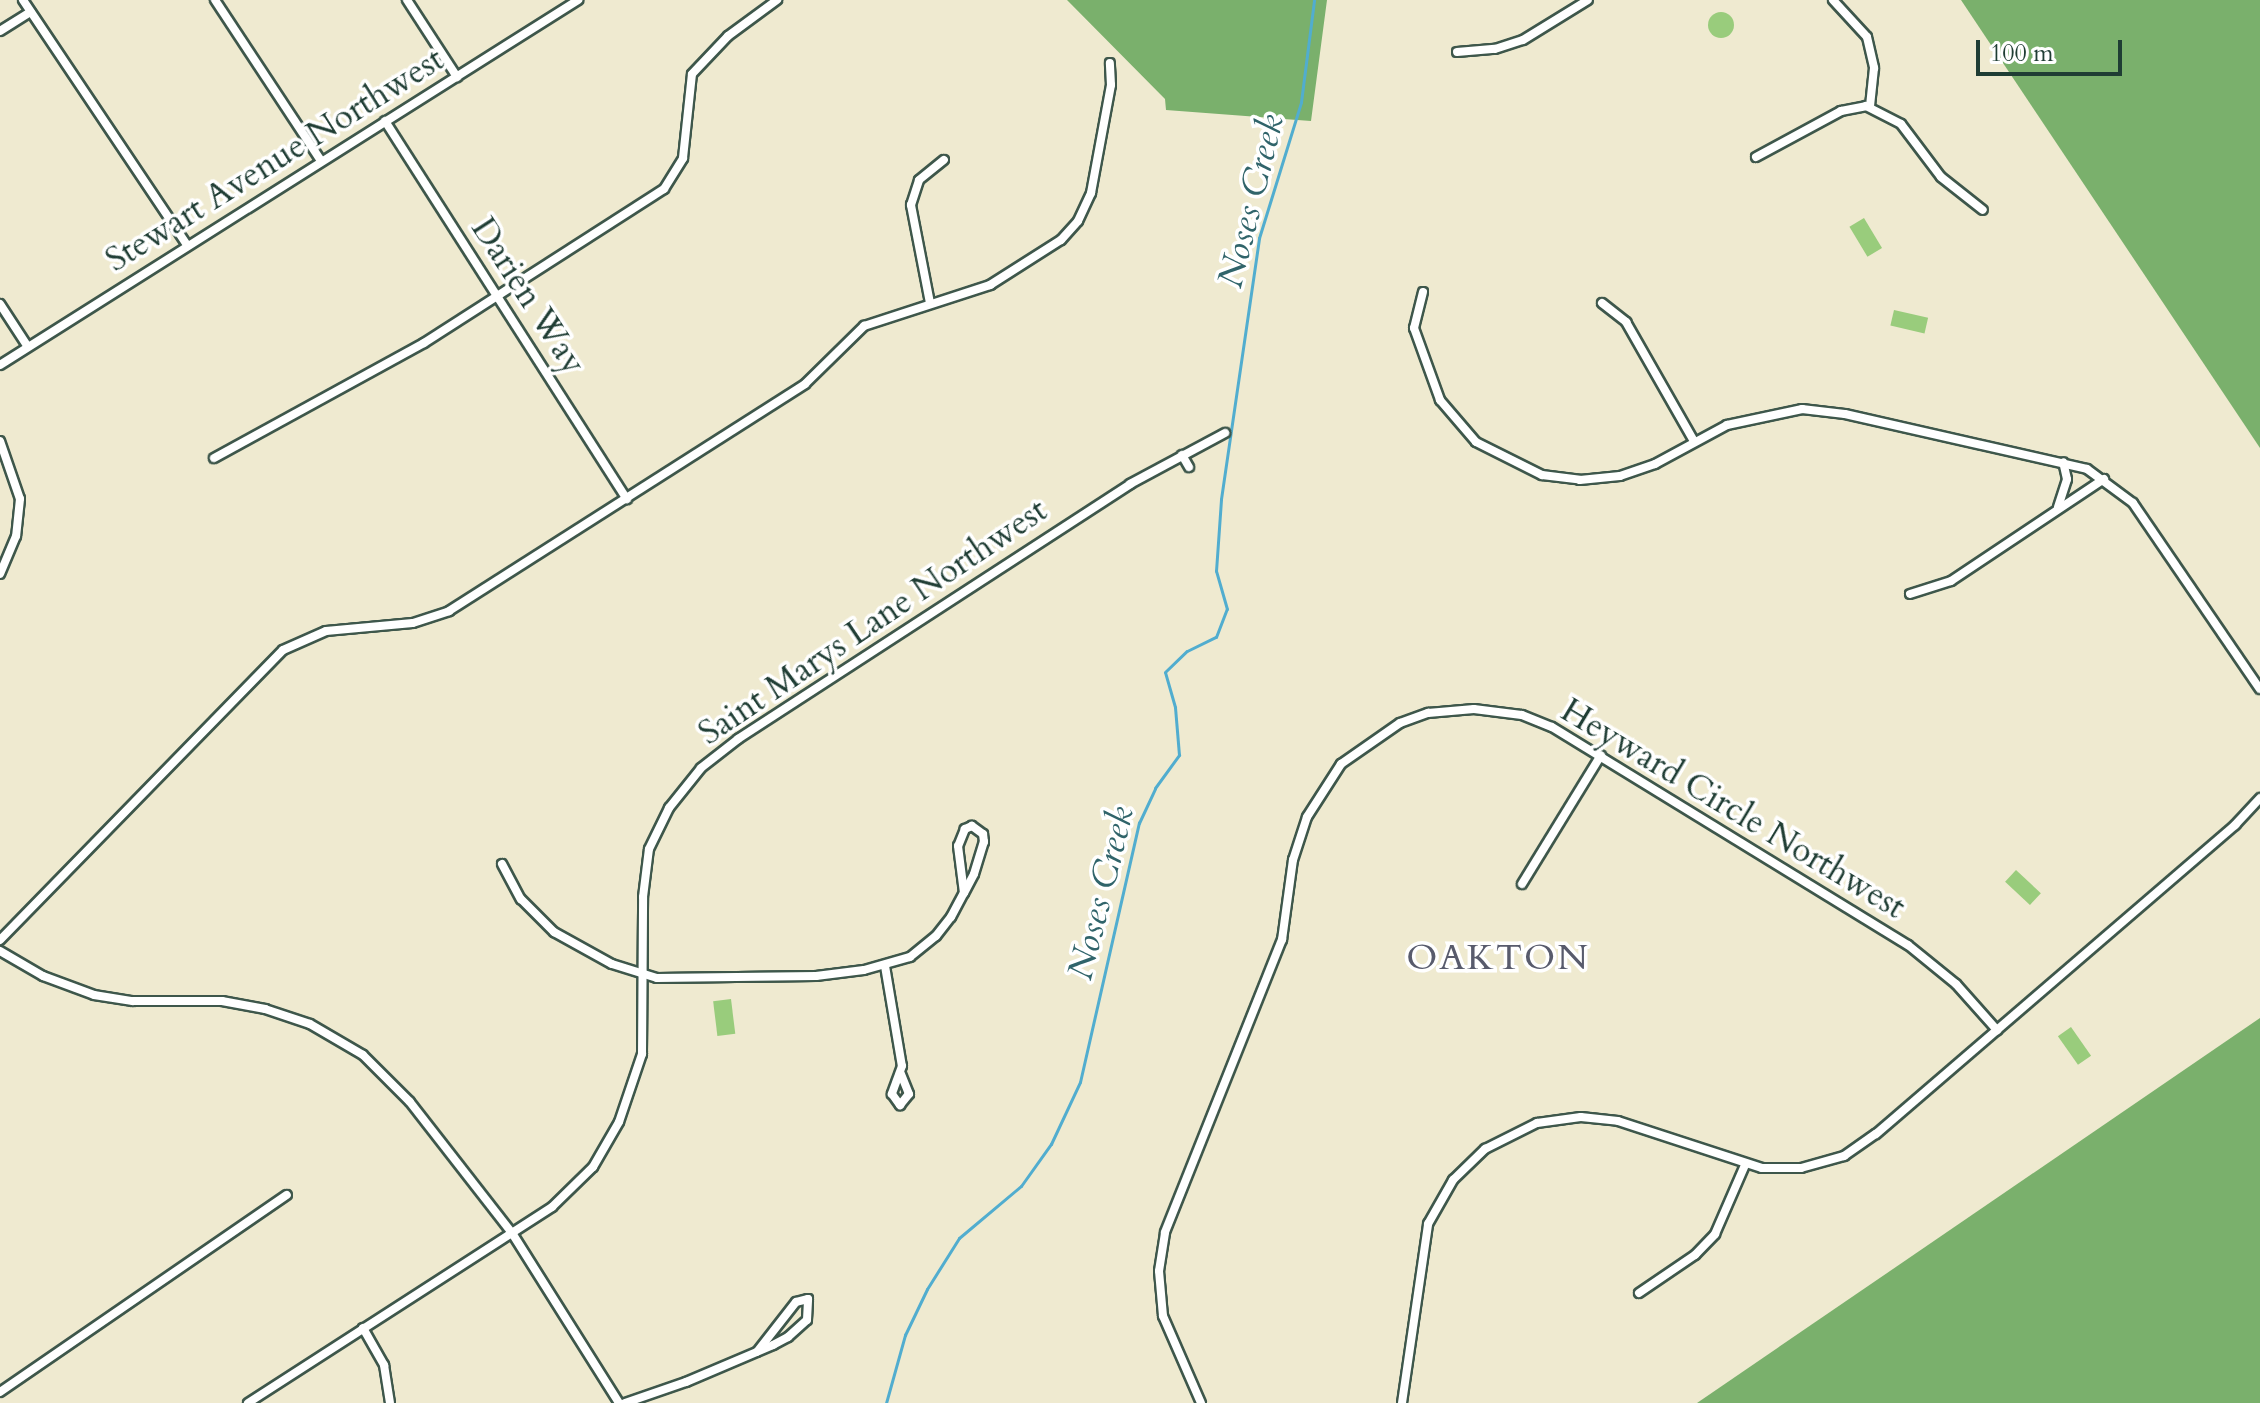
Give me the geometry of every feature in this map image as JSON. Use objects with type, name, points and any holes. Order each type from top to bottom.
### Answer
[{"type":"street","points":[[23,0],[187,245]]},
{"type":"street","points":[[215,0],[321,161]]},
{"type":"street","points":[[407,0],[457,77]]},
{"type":"street","name":"Stewart Avenue Northwest","points":[[0,365],[578,0]]},
{"type":"street","points":[[214,458],[424,343],[664,189],[683,158],[692,74],[728,36],[777,0]]},
{"type":"street","points":[[1457,52],[1495,49],[1523,40],[1588,0]]},
{"type":"street","points":[[1833,0],[1867,37],[1874,68],[1870,107]]},
{"type":"street","points":[[0,31],[31,12]]},
{"type":"street","points":[[0,940],[283,650],[326,631],[436,618],[805,384],[864,326],[990,285],[1061,240],[1078,221],[1091,193],[1111,85],[1110,63]]},
{"type":"street","points":[[1756,157],[1841,111],[1870,107],[1901,124],[1941,177],[1983,210]]},
{"type":"street","name":"Darien Way","points":[[385,121],[627,499]]},
{"type":"street","points":[[930,303],[911,205],[919,180],[944,160]]},
{"type":"street","points":[[1423,292],[1414,328],[1431,384],[1463,430],[1508,462],[1560,479],[1601,479],[1646,468],[1694,441],[1755,416],[1818,410],[2063,462],[2104,479],[2141,514],[2260,689]]},
{"type":"street","points":[[1602,303],[1626,322],[1694,441]]},
{"type":"street","points":[[0,304],[28,347]]},
{"type":"street","name":"Saint Marys Lane Northwest","points":[[248,1403],[568,1194],[611,1137],[642,1054],[649,849],[669,808],[701,768],[738,739],[1069,523],[1182,455],[1225,433]]},
{"type":"street","points":[[0,441],[20,499],[16,536],[0,574]]},
{"type":"street","points":[[1182,455],[1189,467]]},
{"type":"street","points":[[2055,511],[2067,479],[2063,462]]},
{"type":"street","points":[[1910,594],[1951,581],[2104,479]]},
{"type":"street","name":"Heyward Circle Northwest","points":[[1201,1403],[1163,1316],[1162,1247],[1282,940],[1293,860],[1316,798],[1358,749],[1400,723],[1443,710],[1522,715],[1601,755],[1908,945],[1956,984],[1997,1030]]},
{"type":"street","points":[[1522,884],[1601,755]]},
{"type":"street","points":[[1402,1403],[1428,1224],[1453,1180],[1485,1149],[1537,1123],[1599,1118],[1745,1165],[1801,1168],[1852,1151],[1997,1030],[2260,798]]},
{"type":"street","points":[[502,864],[530,910],[554,932],[643,975],[745,979],[885,966],[931,942],[964,893],[984,842],[983,834],[972,826],[965,829],[958,846],[964,893]]},
{"type":"street","points":[[0,951],[43,976],[94,995],[133,1001],[246,1004],[328,1033],[394,1084],[512,1233],[622,1403],[757,1352],[798,1330],[812,1310],[808,1299],[796,1302],[757,1352]]},
{"type":"street","points":[[885,966],[901,1074]]},
{"type":"street","points":[[1639,1293],[1695,1255],[1715,1234],[1745,1165]]},
{"type":"street","points":[[0,1392],[287,1195]]},
{"type":"street","points":[[363,1328],[384,1365],[390,1403]]},
{"type":"green space","points":[[1067,0],[1327,0],[1311,121],[1166,110],[1165,99]]},
{"type":"green space","points":[[1961,0],[2260,0],[2260,448]]},
{"type":"green space","points":[[1721,12],[1730,16],[1734,25],[1730,34],[1721,38],[1712,34],[1708,25],[1712,16]]},
{"type":"green space","points":[[1864,218],[1882,248],[1867,257],[1849,227]]},
{"type":"green space","points":[[1894,310],[1928,318],[1925,333],[1890,326]]},
{"type":"green space","points":[[2016,870],[2041,893],[2030,905],[2005,882]]},
{"type":"green space","points":[[731,999],[735,1034],[717,1036],[713,1001]]},
{"type":"green space","points":[[2260,1018],[2260,1403],[1697,1403]]},
{"type":"green space","points":[[2071,1027],[2091,1056],[2078,1065],[2058,1036]]},
{"type":"waterway","name":"Noses Creek","points":[[886,1403],[905,1335],[927,1289],[959,1238],[1021,1186],[1051,1144],[1080,1082],[1139,823],[1155,788],[1179,755],[1175,707],[1165,672],[1187,651],[1216,637],[1227,609],[1216,571],[1221,499],[1259,238],[1301,102],[1314,0]]},
{"type":"district","name":"OAKTON","points":[[1498,958]]}]
